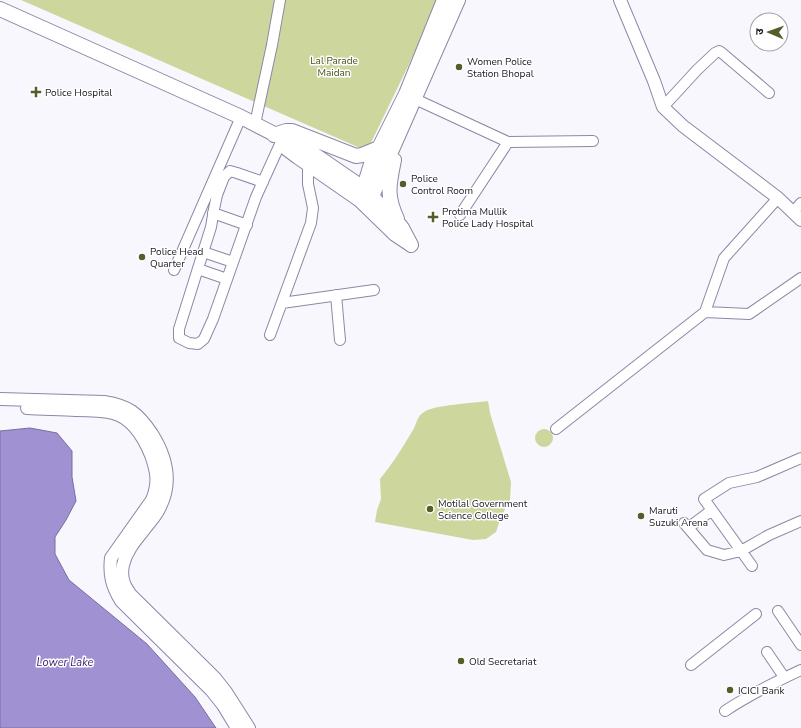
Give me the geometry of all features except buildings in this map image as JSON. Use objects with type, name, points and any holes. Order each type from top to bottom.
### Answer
[{"type":"main road","points":[[366,198],[371,164],[406,94],[444,0]]},
{"type":"main road","points":[[366,198],[379,179],[458,0]]},
{"type":"main road","points":[[0,9],[241,117],[277,138],[315,155],[398,223],[411,245]]},
{"type":"main road","points":[[398,223],[392,209],[389,195],[394,160],[403,135],[404,123]]},
{"type":"main road","points":[[277,138],[286,131],[292,131],[356,156],[379,148]]},
{"type":"main road","points":[[277,138],[314,176],[345,199],[388,239],[400,245],[411,245]]},
{"type":"main road","points":[[294,155],[366,198],[395,234],[411,245]]},
{"type":"street","points":[[255,124],[280,0]]},
{"type":"street","points":[[620,0],[654,81],[663,107],[683,126],[798,212]]},
{"type":"street","points":[[663,107],[697,70],[719,51],[770,93]]},
{"type":"street","points":[[415,99],[508,142],[593,141]]},
{"type":"street","points":[[174,270],[241,117]]},
{"type":"street","points":[[263,182],[230,172],[224,177],[217,195],[211,227],[179,329],[179,338],[189,343],[198,344],[204,339],[263,182],[277,138]]},
{"type":"street","points":[[460,215],[508,142]]},
{"type":"street","points":[[270,335],[311,223],[313,208],[308,184],[308,170]]},
{"type":"street","points":[[556,429],[705,312],[724,258],[778,198]]},
{"type":"street","points":[[213,213],[247,224]]},
{"type":"street","points":[[203,252],[233,262]]},
{"type":"street","points":[[198,269],[227,279]]},
{"type":"street","points":[[705,312],[748,314],[801,278]]},
{"type":"street","points":[[282,303],[374,290]]},
{"type":"street","points":[[336,295],[340,340]]},
{"type":"street","points":[[0,400],[104,402],[134,412],[144,422],[159,445],[165,463],[167,477],[166,488],[158,511],[130,548],[122,570],[123,582],[130,594],[215,678],[226,692],[249,728]]},
{"type":"street","points":[[0,407],[98,411],[114,414],[128,421],[135,428],[155,465],[157,478],[156,492],[152,500],[111,558],[110,568],[112,582],[116,593],[122,601],[211,690],[223,705],[237,728]]},
{"type":"street","points":[[752,566],[704,499],[729,484],[757,477],[801,458]]},
{"type":"street","points":[[712,510],[686,526],[707,550],[724,555],[741,551],[770,535],[801,521]]},
{"type":"street","points":[[778,611],[801,645]]},
{"type":"street","points":[[692,665],[756,614]]},
{"type":"street","points":[[767,652],[784,678]]},
{"type":"street","points":[[725,712],[734,705],[801,670]]},
{"type":"green space","name":"Lal Parade Maidan","points":[[21,0],[440,0],[367,151]]},
{"type":"green space","points":[[488,401],[490,413],[511,482],[510,500],[501,517],[496,532],[486,539],[473,540],[375,522],[381,499],[380,479],[402,449],[420,416],[424,412],[436,408]]},
{"type":"green space","points":[[544,429],[550,432],[553,438],[550,444],[544,447],[538,444],[535,438],[538,432]]},
{"type":"water","name":"Lower Lake","points":[[30,428],[57,433],[72,451],[72,477],[76,501],[55,537],[55,554],[69,580],[147,644],[195,697],[216,728],[0,728],[0,431]]},
{"type":"place","name":"Women Police Station Bhopal","points":[[459,67]]},
{"type":"place","name":"Police Hospital","points":[[36,92]]},
{"type":"place","name":"Police Control Room","points":[[403,184]]},
{"type":"place","name":"Protima Mullik Police Lady Hospital","points":[[433,217]]},
{"type":"place","name":"Police Head Quarter","points":[[142,257]]},
{"type":"place","name":"Motilal Government Science College","points":[[430,509]]},
{"type":"place","name":"Maruti Suzuki Arena","points":[[641,516]]},
{"type":"place","name":"Old Secretariat","points":[[461,661]]},
{"type":"place","name":"ICICI Bank","points":[[730,690]]}]
